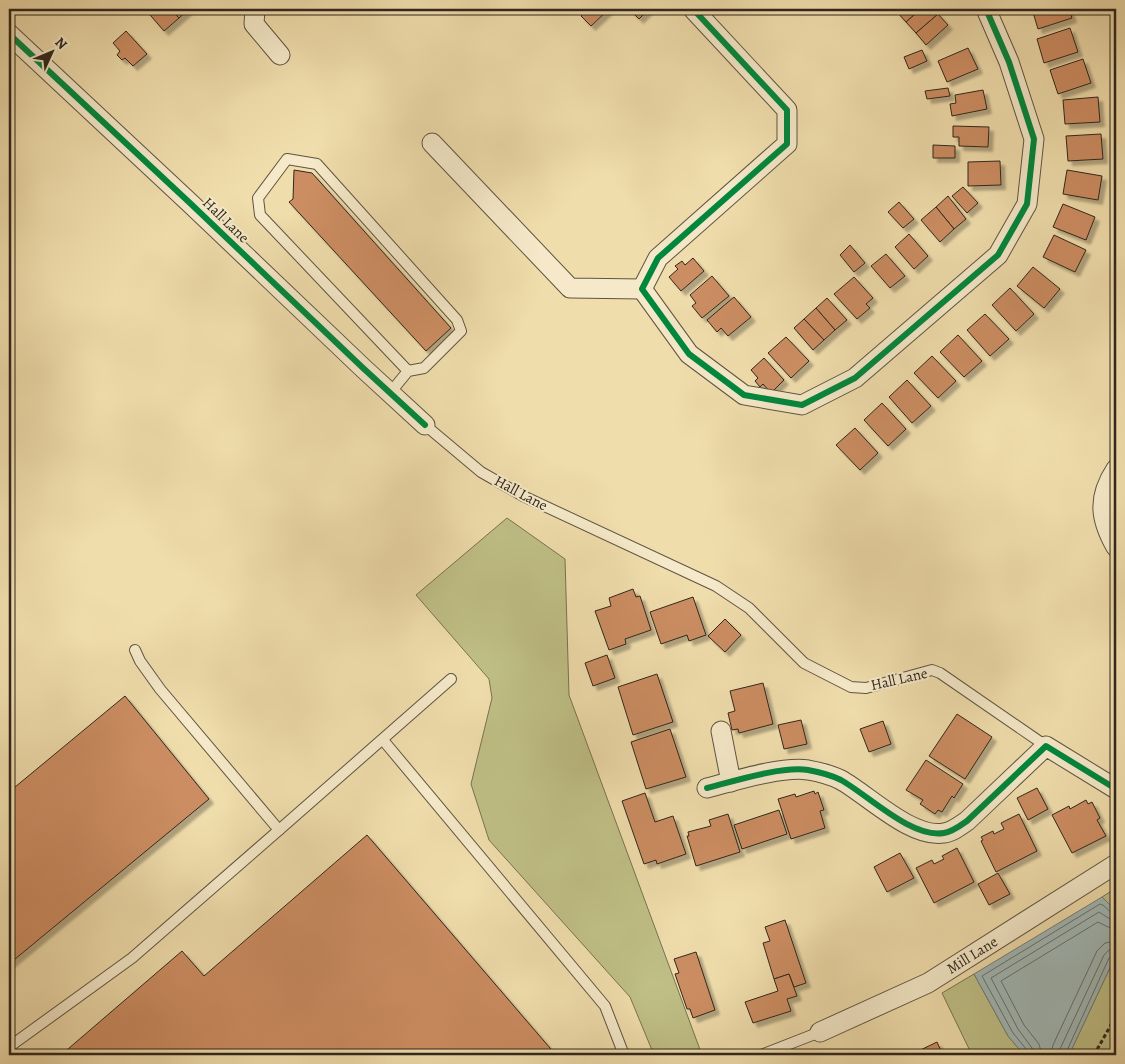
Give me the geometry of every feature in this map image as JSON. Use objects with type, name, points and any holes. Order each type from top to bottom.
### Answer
[{"type":"street","points":[[254,9],[254,24],[280,55]]},
{"type":"street","points":[[642,289],[658,258],[786,144],[787,110],[693,9]]},
{"type":"street","points":[[642,289],[689,354],[744,395],[802,405],[855,378],[998,255],[1027,204],[1034,139],[1010,62],[986,9]]},
{"type":"street","name":"Hall Lane","points":[[9,34],[425,425]]},
{"type":"street","points":[[432,143],[570,288],[642,289]]},
{"type":"street","points":[[1116,469],[1103,496],[1102,516],[1107,531],[1116,547]]},
{"type":"street","points":[[720,731],[731,782]]},
{"type":"street","points":[[708,788],[787,770],[807,770],[826,774],[842,781],[914,829],[930,833],[944,833],[957,828],[967,821],[1046,746]]},
{"type":"street","name":"Hall Lane","points":[[1046,746],[1116,789]]},
{"type":"street","name":"Mill Lane","points":[[820,1032],[928,983],[1116,864]]},
{"type":"lane","points":[[390,393],[408,371],[424,368],[461,331],[456,320],[317,164],[287,159],[258,198],[260,216],[408,371]]},
{"type":"lane","name":"Hall Lane","points":[[425,425],[480,472],[523,496],[716,586],[749,608],[804,663],[851,687],[866,688],[932,670],[940,673],[1046,746]]},
{"type":"lane","points":[[135,650],[140,661],[160,689],[278,830]]},
{"type":"lane","points":[[9,1047],[132,958],[451,679]]},
{"type":"lane","points":[[383,740],[605,1006],[624,1055]]},
{"type":"lane","points":[[761,1055],[820,1032]]},
{"type":"path","points":[[1094,1055],[1116,1016]]},
{"type":"green space","points":[[507,518],[565,559],[569,695],[702,1055],[654,1055],[630,997],[489,840],[471,784],[492,698],[489,679],[416,595]]},
{"type":"green space","points":[[1116,888],[1116,911],[1102,897]]},
{"type":"green space","points":[[1116,955],[1116,1055],[1069,1055]]},
{"type":"green space","points":[[974,974],[1008,1036],[1024,1055],[972,1055],[942,993]]},
{"type":"water","points":[[1102,897],[1116,911],[1116,955],[1069,1055],[1024,1055],[1008,1036],[974,974]]},
{"type":"building","points":[[145,9],[170,9],[179,18],[164,31]]},
{"type":"building","points":[[170,9],[189,9],[179,18]]},
{"type":"building","points":[[588,9],[608,10],[591,26],[581,16]]},
{"type":"building","points":[[629,9],[649,9],[639,19]]},
{"type":"building","points":[[899,9],[921,9],[906,22],[896,11]]},
{"type":"building","points":[[921,9],[933,9],[938,14],[916,33],[906,22]]},
{"type":"building","points":[[1032,9],[1069,9],[1072,18],[1038,29]]},
{"type":"building","points":[[938,14],[948,25],[926,45],[916,33]]},
{"type":"building","points":[[1070,28],[1078,52],[1044,63],[1037,39]]},
{"type":"building","points":[[126,31],[147,54],[133,66],[125,58],[122,60],[117,55],[120,51],[113,43]]},
{"type":"building","points":[[968,48],[978,69],[947,82],[938,61]]},
{"type":"building","points":[[922,50],[927,61],[909,69],[904,57]]},
{"type":"building","points":[[1083,59],[1091,83],[1058,94],[1050,70]]},
{"type":"building","points":[[948,88],[950,96],[927,99],[925,91]]},
{"type":"building","points":[[983,90],[987,109],[952,116],[950,104],[956,103],[955,95]]},
{"type":"building","points":[[1098,97],[1100,122],[1065,124],[1063,100]]},
{"type":"building","points":[[953,126],[989,127],[988,147],[959,146],[959,137],[953,137]]},
{"type":"building","points":[[1101,134],[1103,159],[1068,161],[1066,136]]},
{"type":"building","points":[[933,145],[955,146],[955,158],[933,158]]},
{"type":"building","points":[[1000,161],[1001,185],[968,186],[968,162]]},
{"type":"building","points":[[294,170],[312,173],[451,328],[426,351],[289,202],[293,199]]},
{"type":"building","points":[[1067,170],[1102,176],[1098,200],[1063,194]]},
{"type":"building","points":[[963,187],[978,203],[967,213],[952,196]]},
{"type":"building","points":[[948,196],[966,219],[954,229],[936,207]]},
{"type":"building","points":[[899,202],[914,219],[903,228],[888,212]]},
{"type":"building","points":[[1063,204],[1095,217],[1086,240],[1053,227]]},
{"type":"building","points":[[936,207],[954,229],[940,242],[921,220]]},
{"type":"building","points":[[909,234],[928,256],[914,269],[895,247]]},
{"type":"building","points":[[1054,235],[1086,250],[1075,272],[1043,257]]},
{"type":"building","points":[[850,245],[865,263],[854,272],[840,255]]},
{"type":"building","points":[[886,254],[905,276],[890,288],[871,266]]},
{"type":"building","points":[[693,258],[704,271],[681,291],[669,277],[678,269],[675,266],[682,261],[685,265]]},
{"type":"building","points":[[1033,267],[1060,289],[1044,308],[1017,286]]},
{"type":"building","points":[[712,276],[729,296],[702,318],[692,306],[696,303],[690,295]]},
{"type":"building","points":[[854,277],[873,298],[866,304],[870,308],[857,319],[834,294]]},
{"type":"building","points":[[1010,288],[1034,314],[1016,331],[992,305]]},
{"type":"building","points":[[734,297],[751,317],[728,336],[721,328],[717,332],[707,320]]},
{"type":"building","points":[[827,298],[847,320],[835,330],[816,308]]},
{"type":"building","points":[[816,308],[835,330],[824,340],[804,319]]},
{"type":"building","points":[[985,314],[1009,339],[990,356],[967,330]]},
{"type":"building","points":[[804,319],[824,340],[813,350],[794,328]]},
{"type":"building","points":[[958,335],[982,361],[964,377],[940,352]]},
{"type":"building","points":[[786,337],[809,361],[791,378],[768,353]]},
{"type":"building","points":[[932,356],[956,381],[938,398],[914,373]]},
{"type":"building","points":[[764,358],[784,380],[771,393],[763,384],[760,387],[755,381],[758,378],[751,370]]},
{"type":"building","points":[[907,380],[931,406],[912,423],[889,397]]},
{"type":"building","points":[[882,403],[906,429],[888,446],[864,420]]},
{"type":"building","points":[[855,428],[878,453],[860,470],[836,445]]},
{"type":"building","points":[[633,589],[636,597],[640,596],[651,630],[625,639],[626,644],[609,650],[595,611],[611,606],[609,598]]},
{"type":"building","points":[[693,597],[706,635],[689,641],[687,635],[661,644],[650,612]]},
{"type":"building","points":[[725,619],[741,635],[725,652],[708,636]]},
{"type":"building","points":[[607,655],[615,678],[593,686],[585,663]]},
{"type":"building","points":[[657,674],[673,722],[633,735],[618,687]]},
{"type":"building","points":[[763,683],[773,724],[739,733],[738,729],[732,730],[728,713],[735,711],[730,691]]},
{"type":"building","points":[[125,696],[209,799],[9,964],[9,792]]},
{"type":"building","points":[[957,714],[992,737],[965,779],[929,756]]},
{"type":"building","points":[[801,720],[807,744],[784,749],[778,725]]},
{"type":"building","points":[[883,721],[891,744],[869,752],[860,729]]},
{"type":"building","points":[[670,729],[686,777],[646,789],[631,742]]},
{"type":"building","points":[[926,760],[963,784],[954,798],[952,796],[942,812],[938,810],[935,814],[920,804],[923,800],[906,790]]},
{"type":"building","points":[[1037,788],[1048,809],[1028,820],[1017,798]]},
{"type":"building","points":[[814,791],[815,794],[818,792],[824,810],[820,811],[825,828],[791,839],[778,799],[795,794],[796,797]]},
{"type":"building","points":[[645,793],[655,822],[673,816],[686,854],[657,864],[656,860],[644,864],[622,801]]},
{"type":"building","points":[[1086,800],[1088,804],[1092,802],[1100,818],[1097,820],[1106,836],[1072,853],[1052,815],[1069,806],[1070,809]]},
{"type":"building","points":[[779,810],[787,834],[742,849],[734,825]]},
{"type":"building","points":[[728,814],[740,852],[696,866],[687,836],[689,836],[688,832],[711,826],[709,820]]},
{"type":"building","points":[[1019,814],[1037,851],[996,872],[981,841],[983,840],[981,837],[993,831],[994,834],[1004,829],[1001,823]]},
{"type":"building","points":[[367,835],[556,1055],[61,1055],[182,951],[204,976]]},
{"type":"building","points":[[957,848],[974,882],[934,903],[916,868],[932,860],[934,864],[944,859],[942,856]]},
{"type":"building","points":[[900,853],[914,878],[887,892],[874,867]]},
{"type":"building","points":[[998,873],[1010,894],[989,905],[978,884]]},
{"type":"building","points":[[785,920],[806,983],[794,987],[789,974],[774,979],[763,943],[770,941],[765,927]]},
{"type":"building","points":[[696,952],[715,1010],[693,1018],[690,1009],[687,1009],[675,974],[679,973],[674,959]]},
{"type":"building","points":[[789,974],[797,996],[787,999],[791,1011],[753,1023],[745,1002],[778,991],[774,979]]},
{"type":"building","points":[[937,1042],[943,1055],[910,1055]]},
{"type":"cycle path","points":[[693,9],[787,110],[787,144],[658,258],[642,289],[689,354],[744,395],[802,405],[855,378],[998,255],[1027,204],[1034,139],[1009,62],[986,9]]},
{"type":"cycle path","points":[[9,34],[425,425]]},
{"type":"cycle path","points":[[707,788],[772,772],[797,769],[808,770],[841,780],[904,823],[931,833],[944,833],[956,829],[967,821],[1046,746],[1116,789]]}]
